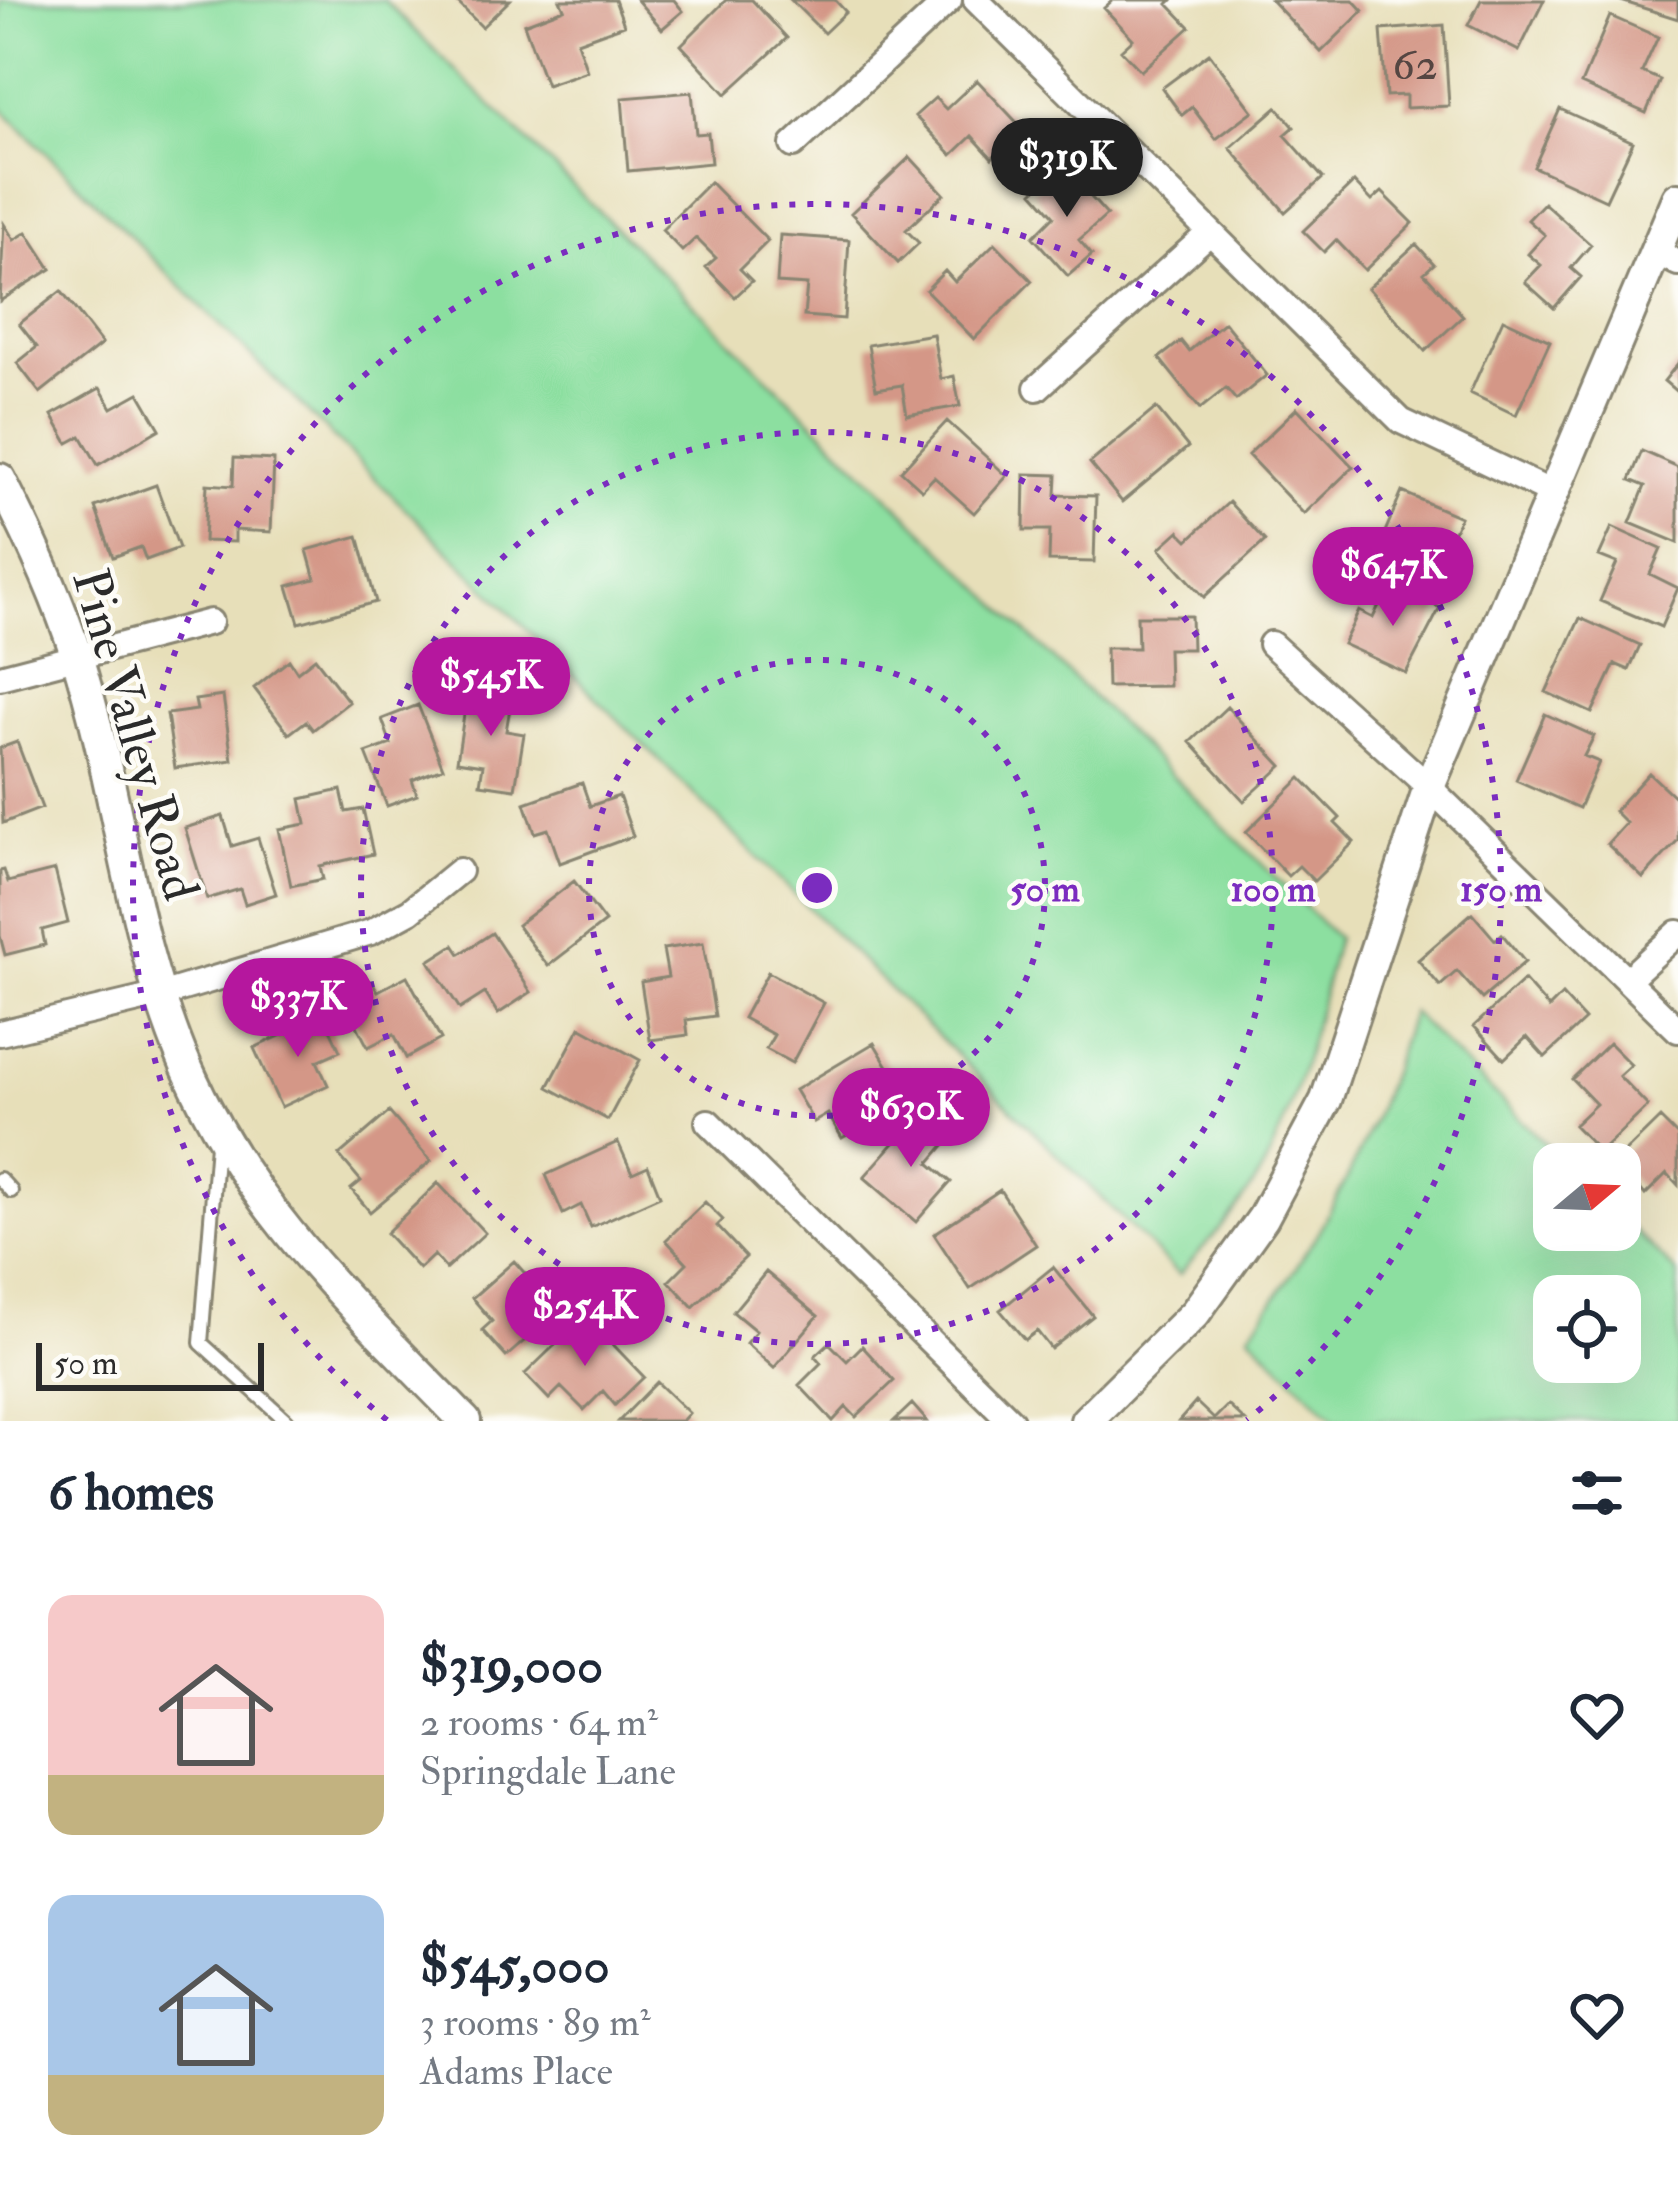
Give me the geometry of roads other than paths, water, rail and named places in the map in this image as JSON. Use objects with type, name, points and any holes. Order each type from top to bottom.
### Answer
[{"type":"street","points":[[793,146],[949,0]]},
{"type":"street","points":[[976,0],[1401,421],[1550,492]]},
{"type":"street","points":[[1086,1421],[1195,1313],[1263,1218],[1326,1100],[1429,787],[1550,492],[1667,257],[1678,198]]},
{"type":"street","points":[[1037,388],[1208,234]]},
{"type":"street","name":"Pine Valley Road","points":[[0,479],[31,538],[76,656],[119,846],[160,994],[186,1066],[261,1203],[465,1421]]},
{"type":"street","points":[[0,677],[210,622]]},
{"type":"street","points":[[1271,644],[1429,787],[1678,1030]]},
{"type":"street","points":[[0,1033],[160,994],[370,932],[410,911],[459,872]]},
{"type":"street","points":[[1627,980],[1678,933]]},
{"type":"street","points":[[708,1122],[1011,1421]]},
{"type":"lane","points":[[219,1131],[201,1343],[286,1421]]},
{"type":"lane","points":[[0,1178],[10,1191]]}]
